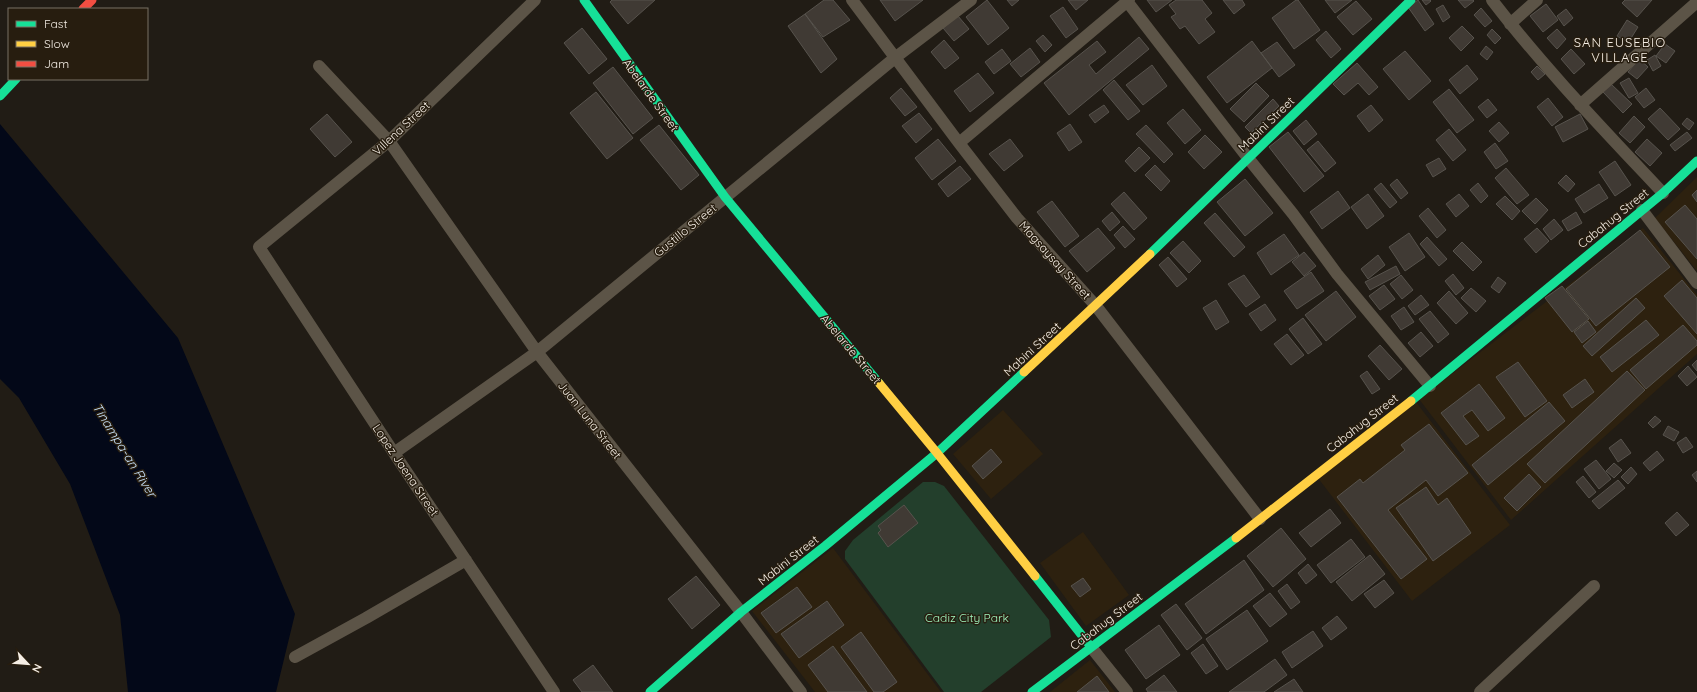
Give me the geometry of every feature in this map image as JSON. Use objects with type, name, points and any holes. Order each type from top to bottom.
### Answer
[{"type":"street","points":[[84,8],[92,0]]},
{"type":"street","name":"Villena Street","points":[[259,247],[389,141],[535,0]]},
{"type":"street","name":"Abelarde Street","points":[[584,0],[725,197],[937,453],[1127,692]]},
{"type":"street","name":"Magsaysay Street","points":[[852,0],[1016,218],[1096,306],[1260,519]]},
{"type":"street","name":"Gustillo Street","points":[[394,453],[537,352],[896,57],[971,0]]},
{"type":"street","points":[[959,143],[1127,0],[1248,158],[1293,214],[1337,274],[1430,386]]},
{"type":"street","name":"Mabini Street","points":[[650,692],[741,612],[825,546],[937,453],[1096,306],[1411,0]]},
{"type":"street","points":[[1492,0],[1510,24],[1580,105],[1663,193]]},
{"type":"street","points":[[1510,24],[1537,0]]},
{"type":"street","points":[[1580,105],[1697,2]]},
{"type":"street","name":"Juan Luna Street","points":[[319,66],[389,141],[537,352],[741,612],[801,692]]},
{"type":"street","points":[[0,96],[14,81]]},
{"type":"street","name":"Cabahug Street","points":[[1032,692],[1260,519],[1430,386],[1663,193],[1697,161]]},
{"type":"street","points":[[1642,210],[1697,283]]},
{"type":"street","name":"Lopez Jaena Street","points":[[259,247],[394,453],[554,692]]},
{"type":"street","points":[[295,657],[466,560]]},
{"type":"street","points":[[1480,692],[1594,586]]},
{"type":"shaded area","points":[[1697,177],[1697,271],[1655,218]]},
{"type":"shaded area","points":[[1643,228],[1697,295],[1697,354],[1511,520],[1419,399]]},
{"type":"shaded area","points":[[1416,402],[1510,525],[1412,601],[1318,478]]},
{"type":"shaded area","points":[[1003,410],[1043,454],[991,499],[953,454]]},
{"type":"shaded area","points":[[1083,532],[1129,595],[1086,626],[1040,563]]},
{"type":"shaded area","points":[[833,548],[941,692],[815,692],[752,611]]},
{"type":"shaded area","points":[[1090,660],[1115,692],[1050,692]]},
{"type":"green space","name":"Cadiz City Park","points":[[923,482],[935,482],[944,486],[1049,620],[1051,637],[981,692],[944,692],[845,559],[845,551],[853,540]]},
{"type":"water","name":"Tinampa-an River","points":[[0,124],[178,338],[295,614],[276,692],[128,692],[120,615],[70,484],[19,398],[0,379]]},
{"type":"building","points":[[612,0],[655,0],[628,24],[610,2]]},
{"type":"building","points":[[824,0],[833,0],[850,20],[823,37],[805,14]]},
{"type":"building","points":[[880,0],[923,0],[895,21]]},
{"type":"building","points":[[987,0],[1009,28],[988,45],[966,17]]},
{"type":"building","points":[[1007,0],[1019,0],[1012,6]]},
{"type":"building","points":[[1068,0],[1088,0],[1076,10]]},
{"type":"building","points":[[1147,0],[1172,0],[1156,12]]},
{"type":"building","points":[[1176,0],[1202,0],[1212,13],[1205,19],[1215,32],[1199,44],[1185,26],[1180,29],[1171,17],[1176,14],[1169,5]]},
{"type":"building","points":[[1223,0],[1242,0],[1245,5],[1234,14]]},
{"type":"building","points":[[1298,0],[1320,30],[1294,49],[1272,18]]},
{"type":"building","points":[[1325,0],[1352,0],[1335,13]]},
{"type":"building","points":[[1418,0],[1434,24],[1425,31],[1408,7]]},
{"type":"building","points":[[1422,0],[1430,0],[1431,1],[1426,5]]},
{"type":"building","points":[[1458,0],[1473,0],[1474,1],[1465,8]]},
{"type":"building","points":[[1625,0],[1652,0],[1637,17],[1622,3]]},
{"type":"building","points":[[1356,1],[1372,19],[1353,35],[1337,17]]},
{"type":"building","points":[[1546,4],[1558,20],[1543,32],[1530,16]]},
{"type":"building","points":[[1443,5],[1450,17],[1443,22],[1436,9]]},
{"type":"building","points":[[1063,7],[1078,29],[1066,38],[1050,16]]},
{"type":"building","points":[[1481,8],[1492,21],[1485,27],[1474,15]]},
{"type":"building","points":[[1566,9],[1573,18],[1564,26],[1557,16]]},
{"type":"building","points":[[805,14],[837,59],[821,73],[788,26]]},
{"type":"building","points":[[958,16],[969,29],[954,41],[943,28]]},
{"type":"building","points":[[1627,20],[1638,27],[1628,43],[1617,36]]},
{"type":"building","points":[[1462,26],[1474,38],[1461,51],[1449,38]]},
{"type":"building","points":[[582,28],[607,59],[589,74],[564,43]]},
{"type":"building","points":[[1492,29],[1501,38],[1495,44],[1487,35]]},
{"type":"building","points":[[1557,29],[1566,39],[1557,49],[1547,38]]},
{"type":"building","points":[[1326,31],[1341,49],[1331,58],[1316,40]]},
{"type":"building","points":[[1043,35],[1052,45],[1045,52],[1036,41]]},
{"type":"building","points":[[1139,37],[1149,49],[1069,115],[1044,83],[1097,41],[1106,52],[1089,65],[1096,74]]},
{"type":"building","points":[[944,40],[959,58],[945,69],[931,52]]},
{"type":"building","points":[[1252,41],[1272,68],[1227,103],[1207,77]]},
{"type":"building","points":[[1277,42],[1295,65],[1279,77],[1261,53]]},
{"type":"building","points":[[1665,44],[1675,51],[1666,63],[1656,56]]},
{"type":"building","points":[[1486,46],[1493,52],[1487,60],[1480,54]]},
{"type":"building","points":[[1030,48],[1040,62],[1021,77],[1010,64]]},
{"type":"building","points":[[1002,49],[1011,61],[994,74],[985,62]]},
{"type":"building","points":[[1571,49],[1585,64],[1574,74],[1561,59]]},
{"type":"building","points":[[1405,51],[1431,81],[1409,100],[1383,69]]},
{"type":"building","points":[[1655,55],[1661,66],[1653,71],[1647,60]]},
{"type":"building","points":[[1639,59],[1648,67],[1637,79],[1628,72]]},
{"type":"building","points":[[1357,63],[1378,87],[1369,95],[1358,83],[1344,95],[1333,84]]},
{"type":"building","points":[[1152,65],[1167,86],[1143,105],[1126,85]]},
{"type":"building","points":[[1467,65],[1478,79],[1460,94],[1449,80]]},
{"type":"building","points":[[1537,66],[1545,74],[1538,80],[1531,72]]},
{"type":"building","points":[[613,67],[653,118],[633,134],[593,83]]},
{"type":"building","points":[[978,73],[994,93],[970,112],[954,91]]},
{"type":"building","points":[[1629,78],[1638,93],[1629,98],[1620,83]]},
{"type":"building","points":[[1114,80],[1140,111],[1128,120],[1103,90]]},
{"type":"building","points":[[1256,83],[1269,96],[1244,122],[1230,109]]},
{"type":"building","points":[[1611,84],[1632,104],[1623,113],[1603,92]]},
{"type":"building","points":[[901,88],[917,107],[905,116],[890,98]]},
{"type":"building","points":[[1646,88],[1655,100],[1644,108],[1635,97]]},
{"type":"building","points":[[1449,89],[1474,120],[1457,133],[1433,102]]},
{"type":"building","points":[[596,92],[633,138],[607,159],[570,113]]},
{"type":"building","points":[[1548,98],[1563,117],[1552,126],[1537,107]]},
{"type":"building","points":[[1273,99],[1279,106],[1251,133],[1245,127]]},
{"type":"building","points":[[1488,99],[1497,110],[1487,118],[1478,107]]},
{"type":"building","points":[[1104,105],[1109,112],[1095,123],[1089,115]]},
{"type":"building","points":[[1371,105],[1383,120],[1369,132],[1357,116]]},
{"type":"building","points":[[1660,108],[1680,129],[1668,140],[1648,119]]},
{"type":"building","points":[[1183,109],[1201,130],[1185,144],[1167,123]]},
{"type":"building","points":[[919,113],[932,129],[916,143],[902,126]]},
{"type":"building","points":[[327,114],[352,142],[335,157],[310,129]]},
{"type":"building","points":[[1580,114],[1588,129],[1563,142],[1555,127]]},
{"type":"building","points":[[1634,116],[1645,127],[1630,143],[1619,133]]},
{"type":"building","points":[[1687,118],[1694,123],[1689,130],[1682,124]]},
{"type":"building","points":[[1306,120],[1317,134],[1304,145],[1293,131]]},
{"type":"building","points":[[1499,122],[1509,133],[1499,142],[1489,131]]},
{"type":"building","points":[[1070,124],[1082,142],[1069,151],[1057,133]]},
{"type":"building","points":[[659,125],[699,175],[681,190],[640,140]]},
{"type":"building","points":[[1146,125],[1173,154],[1164,163],[1136,134]]},
{"type":"building","points":[[1449,129],[1466,150],[1453,161],[1436,140]]},
{"type":"building","points":[[1288,132],[1324,176],[1304,192],[1269,147]]},
{"type":"building","points":[[1687,132],[1692,138],[1675,151],[1670,145]]},
{"type":"building","points":[[1205,135],[1222,152],[1204,169],[1188,152]]},
{"type":"building","points":[[938,139],[956,161],[932,180],[915,158]]},
{"type":"building","points":[[1010,139],[1023,156],[1004,171],[989,154]]},
{"type":"building","points":[[1647,139],[1662,153],[1650,166],[1635,152]]},
{"type":"building","points":[[1318,141],[1336,163],[1325,172],[1307,150]]},
{"type":"building","points":[[1495,143],[1508,161],[1496,169],[1484,152]]},
{"type":"building","points":[[1139,147],[1150,158],[1135,172],[1125,161]]},
{"type":"building","points":[[1439,158],[1446,169],[1433,177],[1426,165]]},
{"type":"building","points":[[1615,161],[1631,185],[1615,196],[1599,172]]},
{"type":"building","points":[[1155,165],[1170,181],[1161,191],[1145,175]]},
{"type":"building","points":[[960,166],[971,179],[948,197],[938,184]]},
{"type":"building","points":[[1506,168],[1529,195],[1517,204],[1495,178]]},
{"type":"building","points":[[1566,175],[1575,184],[1568,192],[1558,183]]},
{"type":"building","points":[[1245,179],[1273,213],[1245,236],[1217,202]]},
{"type":"building","points":[[1397,179],[1408,193],[1401,199],[1390,185]]},
{"type":"building","points":[[1381,183],[1397,202],[1390,208],[1374,189]]},
{"type":"building","points":[[1478,183],[1488,196],[1481,203],[1470,190]]},
{"type":"building","points":[[1599,184],[1608,198],[1584,213],[1575,199]]},
{"type":"building","points":[[1697,190],[1697,202],[1692,195]]},
{"type":"building","points":[[1338,191],[1350,208],[1322,229],[1310,212]]},
{"type":"building","points":[[1124,192],[1147,218],[1134,230],[1111,204]]},
{"type":"building","points":[[1368,194],[1384,216],[1367,229],[1351,207]]},
{"type":"building","points":[[1459,194],[1469,206],[1456,217],[1446,204]]},
{"type":"building","points":[[1505,196],[1520,211],[1512,220],[1496,204]]},
{"type":"building","points":[[1536,198],[1548,210],[1535,224],[1522,211]]},
{"type":"building","points":[[1052,201],[1079,236],[1065,247],[1037,212]]},
{"type":"building","points":[[1685,205],[1697,219],[1697,259],[1665,222]]},
{"type":"building","points":[[1428,208],[1446,230],[1437,238],[1419,216]]},
{"type":"building","points":[[1112,212],[1120,222],[1110,231],[1102,221]]},
{"type":"building","points":[[1576,212],[1582,223],[1568,231],[1562,221]]},
{"type":"building","points":[[1215,213],[1245,247],[1234,257],[1204,223]]},
{"type":"building","points":[[1554,219],[1563,230],[1551,240],[1543,229]]},
{"type":"building","points":[[1123,226],[1135,239],[1125,248],[1114,235]]},
{"type":"building","points":[[1098,228],[1115,248],[1087,272],[1069,251]]},
{"type":"building","points":[[1537,228],[1549,241],[1536,253],[1524,239]]},
{"type":"building","points":[[1640,230],[1670,267],[1596,326],[1566,289]]},
{"type":"building","points":[[1409,233],[1425,257],[1405,271],[1389,247]]},
{"type":"building","points":[[1284,234],[1299,255],[1271,275],[1257,253]]},
{"type":"building","points":[[1427,237],[1447,259],[1439,266],[1420,244]]},
{"type":"building","points":[[1183,241],[1201,261],[1189,273],[1170,253]]},
{"type":"building","points":[[1462,242],[1482,262],[1473,271],[1453,251]]},
{"type":"building","points":[[1304,252],[1316,266],[1304,276],[1292,262]]},
{"type":"building","points":[[1378,255],[1385,265],[1368,279],[1361,269]]},
{"type":"building","points":[[1168,257],[1187,279],[1177,287],[1159,265]]},
{"type":"building","points":[[1396,266],[1400,274],[1370,290],[1365,282]]},
{"type":"building","points":[[1311,272],[1324,291],[1297,309],[1284,291]]},
{"type":"building","points":[[1453,274],[1464,288],[1456,295],[1445,281]]},
{"type":"building","points":[[1244,275],[1260,297],[1246,307],[1228,284]]},
{"type":"building","points":[[1401,275],[1413,290],[1402,299],[1390,284]]},
{"type":"building","points":[[1498,277],[1506,283],[1499,293],[1491,287]]},
{"type":"building","points":[[1682,280],[1697,298],[1697,334],[1664,296]]},
{"type":"building","points":[[1384,285],[1395,299],[1380,310],[1369,296]]},
{"type":"building","points":[[1562,286],[1589,319],[1572,332],[1545,298]]},
{"type":"building","points":[[1471,288],[1486,301],[1476,312],[1461,298]]},
{"type":"building","points":[[1336,291],[1356,317],[1326,341],[1305,315]]},
{"type":"building","points":[[1449,291],[1468,313],[1456,324],[1437,303]]},
{"type":"building","points":[[1421,295],[1429,305],[1415,315],[1408,306]]},
{"type":"building","points":[[1636,298],[1645,308],[1592,356],[1583,346]]},
{"type":"building","points":[[1216,300],[1229,322],[1216,330],[1203,308]]},
{"type":"building","points":[[1265,304],[1276,320],[1261,331],[1249,314]]},
{"type":"building","points":[[1404,307],[1414,322],[1401,330],[1391,316]]},
{"type":"building","points":[[1430,311],[1449,334],[1438,343],[1419,319]]},
{"type":"building","points":[[1303,318],[1322,344],[1308,354],[1289,329]]},
{"type":"building","points":[[1646,320],[1659,335],[1612,372],[1600,357]]},
{"type":"building","points":[[1588,321],[1596,332],[1582,343],[1574,332]]},
{"type":"building","points":[[1683,325],[1697,341],[1697,345],[1646,389],[1630,370]]},
{"type":"building","points":[[1421,332],[1433,346],[1420,357],[1408,343]]},
{"type":"building","points":[[1287,334],[1304,355],[1291,365],[1274,344]]},
{"type":"building","points":[[1380,345],[1402,369],[1389,380],[1368,356]]},
{"type":"building","points":[[1697,360],[1697,371],[1692,365]]},
{"type":"building","points":[[1518,362],[1547,401],[1525,417],[1496,377]]},
{"type":"building","points":[[1688,366],[1697,377],[1687,386],[1678,376]]},
{"type":"building","points":[[1367,371],[1380,389],[1372,394],[1360,376]]},
{"type":"building","points":[[1627,371],[1645,390],[1545,483],[1527,464]]},
{"type":"building","points":[[1585,379],[1594,392],[1572,408],[1563,395]]},
{"type":"building","points":[[1479,384],[1505,418],[1488,431],[1472,410],[1463,416],[1479,436],[1466,445],[1441,413]]},
{"type":"building","points":[[1549,402],[1565,421],[1488,485],[1472,465]]},
{"type":"building","points":[[1655,416],[1661,421],[1653,428],[1648,423]]},
{"type":"building","points":[[1429,424],[1468,473],[1438,496],[1426,480],[1388,510],[1427,559],[1401,579],[1337,497],[1360,479],[1363,483],[1405,450],[1401,445]]},
{"type":"building","points":[[1668,426],[1679,432],[1674,441],[1663,435]]},
{"type":"building","points":[[1686,437],[1693,447],[1683,453],[1677,443]]},
{"type":"building","points":[[1621,439],[1631,453],[1618,462],[1609,448]]},
{"type":"building","points":[[991,449],[1002,462],[983,479],[972,466]]},
{"type":"building","points":[[1657,451],[1664,460],[1650,471],[1643,463]]},
{"type":"building","points":[[1596,460],[1611,479],[1599,489],[1584,469]]},
{"type":"building","points":[[1614,463],[1622,470],[1614,478],[1606,471]]},
{"type":"building","points":[[1631,467],[1637,474],[1628,484],[1621,477]]},
{"type":"building","points":[[1697,471],[1697,482],[1692,475]]},
{"type":"building","points":[[1529,474],[1541,487],[1517,511],[1504,498]]},
{"type":"building","points":[[1583,476],[1596,492],[1589,498],[1576,482]]},
{"type":"building","points":[[1618,480],[1625,488],[1599,509],[1592,501]]},
{"type":"building","points":[[1426,487],[1438,505],[1447,498],[1471,533],[1433,561],[1396,508]]},
{"type":"building","points":[[904,505],[918,523],[888,547],[878,533],[881,530],[878,526]]},
{"type":"building","points":[[1330,509],[1341,523],[1311,547],[1299,533]]},
{"type":"building","points":[[1677,512],[1689,525],[1676,536],[1665,523]]},
{"type":"building","points":[[1281,528],[1306,559],[1273,587],[1247,556]]},
{"type":"building","points":[[1351,539],[1365,557],[1331,583],[1317,565]]},
{"type":"building","points":[[1370,555],[1385,574],[1352,601],[1336,582]]},
{"type":"building","points":[[1244,560],[1264,590],[1206,634],[1185,604]]},
{"type":"building","points":[[1308,564],[1317,575],[1306,584],[1298,573]]},
{"type":"building","points":[[696,576],[720,605],[692,629],[668,599]]},
{"type":"building","points":[[1083,578],[1091,589],[1080,597],[1071,586]]},
{"type":"building","points":[[1384,580],[1394,593],[1375,608],[1364,594]]},
{"type":"building","points":[[1287,584],[1300,602],[1291,609],[1278,591]]},
{"type":"building","points":[[797,587],[812,607],[776,633],[761,613]]},
{"type":"building","points":[[1270,593],[1287,614],[1270,627],[1253,606]]},
{"type":"building","points":[[827,601],[844,625],[799,658],[781,634]]},
{"type":"building","points":[[1176,604],[1202,638],[1187,650],[1161,615]]},
{"type":"building","points":[[1247,610],[1268,641],[1227,670],[1206,639]]},
{"type":"building","points":[[1337,616],[1347,628],[1331,640],[1322,628]]},
{"type":"building","points":[[1159,625],[1180,655],[1146,679],[1125,650]]},
{"type":"building","points":[[1313,631],[1323,646],[1292,668],[1282,652]]},
{"type":"building","points":[[861,632],[897,682],[883,692],[874,692],[841,647]]},
{"type":"building","points":[[1203,644],[1218,666],[1206,674],[1191,653]]},
{"type":"building","points":[[833,646],[867,692],[828,692],[808,665]]},
{"type":"building","points":[[1275,659],[1287,675],[1264,692],[1229,692]]},
{"type":"building","points":[[593,665],[613,692],[582,692],[573,680]]},
{"type":"building","points":[[1164,675],[1177,692],[1148,692],[1146,689]]},
{"type":"building","points":[[1097,676],[1109,692],[1077,692]]},
{"type":"building","points":[[1294,679],[1303,692],[1274,692]]},
{"type":"traffic: fast","points":[[584,0],[725,197],[879,383]]},
{"type":"traffic: fast","points":[[1150,254],[1411,0]]},
{"type":"traffic: fast","points":[[0,96],[15,80]]},
{"type":"traffic: fast","points":[[1411,401],[1663,193],[1697,161]]},
{"type":"traffic: fast","points":[[650,692],[741,612],[825,546],[937,453],[1024,372]]},
{"type":"traffic: fast","points":[[1032,692],[1236,538]]},
{"type":"traffic: fast","points":[[1035,576],[1091,647]]},
{"type":"traffic: slow","points":[[1024,372],[1150,254]]},
{"type":"traffic: slow","points":[[879,383],[1035,576]]},
{"type":"traffic: slow","points":[[1236,538],[1411,401]]},
{"type":"traffic: jam","points":[[84,8],[92,0]]},
{"type":"district","name":"SAN EUSEBIO VILLAGE","points":[[1620,50]]}]
